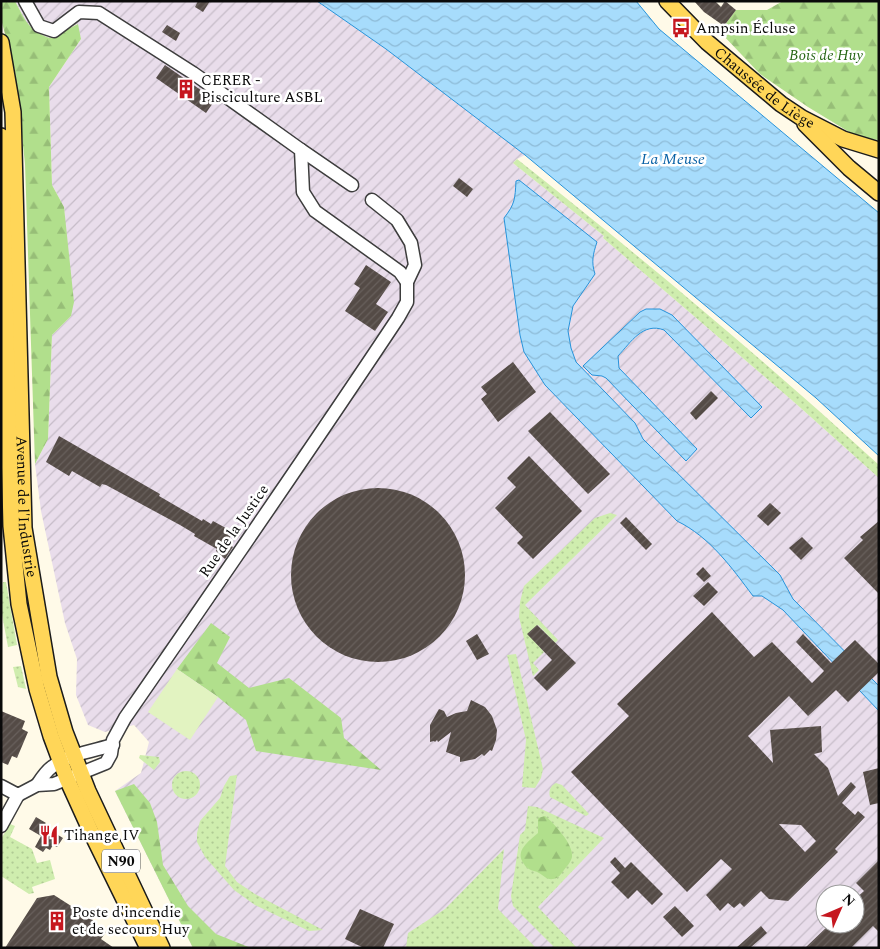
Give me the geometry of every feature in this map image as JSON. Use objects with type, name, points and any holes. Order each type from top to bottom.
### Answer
[{"type":"main road","name":"Chaussée de Liège","points":[[667,1],[707,42],[781,104],[802,118],[844,139],[879,150]]},
{"type":"main road","name":"Avenue de l'Industrie","points":[[1,42],[13,112],[24,528],[49,677],[65,732],[69,779],[92,834],[148,948]]},
{"type":"main road","points":[[802,118],[808,128],[842,162],[879,192]]},
{"type":"main road","name":"Avenue de l'Industrie","points":[[1,136],[10,526],[19,604],[34,672],[51,736],[67,759]]},
{"type":"main road","name":"Avenue de l'Industrie","points":[[69,779],[162,948]]},
{"type":"street","points":[[25,1],[39,26],[54,31],[79,12],[99,13],[193,73],[352,185]]},
{"type":"street","points":[[301,150],[303,192],[315,211],[400,272],[407,282]]},
{"type":"street","name":"Rue de la Justice","points":[[37,785],[54,784],[106,763],[113,740],[129,712],[307,455],[398,318],[407,302],[407,282],[415,265],[411,243],[397,220],[372,200]]},
{"type":"street","points":[[1,826],[18,795],[37,785],[48,770],[67,759],[113,745]]},
{"type":"street","points":[[1,786],[18,795]]},
{"type":"shaded area","points":[[15,1],[317,1],[386,49],[525,155],[513,163],[604,236],[603,238],[794,402],[879,478],[879,948],[193,948],[115,791],[141,773],[149,742],[134,725],[105,732],[88,725],[76,695],[77,659],[65,623],[41,511],[35,464],[48,439],[52,335],[71,316],[64,207],[52,185],[49,87],[81,39],[77,24],[50,38],[37,34],[26,22]]},
{"type":"green space","points":[[1,1],[15,1],[28,24],[43,35],[50,38],[78,24],[81,39],[49,87],[52,185],[64,207],[74,302],[71,316],[52,335],[48,439],[35,464],[25,164],[15,71],[1,19]]},
{"type":"green space","name":"Bois de Huy","points":[[783,1],[879,1],[879,140],[859,138],[808,107],[760,74],[721,33],[736,10],[767,10]]},
{"type":"green space","points":[[517,159],[655,271],[791,386],[879,465],[879,478],[794,402],[603,238],[604,236],[513,163]]},
{"type":"green space","points":[[610,513],[617,515],[525,605],[558,640],[555,643],[538,625],[528,634],[544,652],[533,663],[539,670],[533,676],[519,617],[524,586],[595,518]]},
{"type":"green space","points":[[3,582],[6,582],[17,645],[8,647],[1,609]]},
{"type":"green space","points":[[211,623],[230,637],[217,663],[249,688],[289,678],[341,718],[344,738],[381,770],[256,751],[246,720],[218,697],[177,669]]},
{"type":"green space","points":[[516,654],[543,769],[541,778],[535,788],[522,787],[526,740],[507,655]]},
{"type":"green space","points":[[21,666],[26,689],[18,687],[13,667]]},
{"type":"green space","points":[[177,669],[218,697],[190,740],[148,712]]},
{"type":"green space","points":[[140,755],[159,757],[160,762],[154,770],[139,758]]},
{"type":"green space","points":[[186,771],[196,775],[200,785],[196,795],[186,799],[176,795],[172,785],[176,775]]},
{"type":"green space","points":[[237,775],[225,866],[237,882],[255,894],[323,930],[309,931],[255,905],[234,890],[205,857],[197,842],[200,821],[220,798],[230,776]]},
{"type":"green space","points":[[556,783],[562,785],[589,814],[586,816],[550,797],[550,788]]},
{"type":"green space","points":[[134,784],[150,803],[157,822],[163,865],[188,906],[216,934],[251,948],[193,948],[115,791]]},
{"type":"green space","points":[[528,806],[537,807],[604,838],[538,907],[577,948],[555,948],[513,906],[511,896],[520,835],[525,830]]},
{"type":"green space","points":[[545,816],[563,835],[572,852],[569,864],[560,876],[553,879],[531,870],[521,859],[524,847],[538,833],[538,818]]},
{"type":"green space","points":[[10,824],[15,826],[10,837],[32,849],[37,863],[50,860],[55,879],[32,887],[34,893],[29,894],[1,876],[1,839]]},
{"type":"green space","points":[[504,849],[498,909],[536,948],[406,948],[408,933],[445,909]]},
{"type":"water","name":"La Meuse","points":[[317,1],[636,1],[659,29],[879,213],[879,456],[816,398],[525,155],[386,49]]},
{"type":"water","points":[[519,180],[597,242],[593,258],[595,274],[573,306],[568,331],[576,362],[635,423],[643,439],[780,575],[793,599],[879,686],[879,711],[783,610],[762,596],[753,596],[720,554],[700,536],[677,521],[545,385],[524,352],[504,218],[512,205],[515,197],[516,181]]},
{"type":"water","points":[[646,309],[660,309],[672,315],[762,407],[751,418],[664,330],[650,329],[638,335],[618,356],[619,368],[697,449],[686,461],[606,378],[592,375],[583,366],[640,312]]},
{"type":"building","points":[[198,1],[210,1],[203,12],[195,7]]},
{"type":"building","points":[[694,1],[715,1],[721,7],[725,1],[736,10],[724,26],[704,12]]},
{"type":"building","points":[[167,25],[180,33],[176,41],[162,32]]},
{"type":"building","name":"CERER - Pisciculture ASBL","points":[[165,65],[215,100],[206,113],[156,78]]},
{"type":"building","points":[[459,178],[473,189],[467,197],[453,186]]},
{"type":"building","points":[[366,265],[391,282],[376,304],[388,312],[375,331],[345,311],[360,288],[354,284]]},
{"type":"building","points":[[513,362],[536,392],[498,422],[481,399],[487,394],[481,387]]},
{"type":"building","points":[[711,391],[718,398],[696,420],[690,413]]},
{"type":"building","points":[[550,412],[610,474],[588,494],[528,431]]},
{"type":"building","points":[[59,436],[160,494],[159,496],[202,521],[203,519],[211,524],[213,521],[233,532],[227,543],[233,547],[225,559],[216,551],[217,549],[194,536],[195,534],[180,525],[106,485],[102,484],[100,487],[72,471],[69,476],[46,462]]},
{"type":"building","points":[[529,456],[582,511],[533,559],[517,543],[523,537],[495,508],[516,487],[507,478]]},
{"type":"building","points":[[369,488],[387,488],[419,498],[445,520],[455,534],[461,550],[465,584],[455,616],[433,642],[419,652],[403,658],[387,662],[369,662],[337,652],[311,630],[301,616],[295,600],[291,584],[291,566],[301,534],[323,508],[337,498],[353,492]]},
{"type":"building","points":[[770,503],[781,513],[768,526],[757,516]]},
{"type":"building","points":[[626,517],[652,544],[646,550],[620,523]]},
{"type":"building","points":[[879,521],[879,594],[844,558],[863,540],[860,537]]},
{"type":"building","points":[[802,537],[813,548],[801,560],[789,548]]},
{"type":"building","points":[[703,567],[711,576],[704,582],[696,574]]},
{"type":"building","points":[[708,582],[718,592],[704,606],[693,596]]},
{"type":"building","points":[[712,612],[754,657],[772,642],[812,683],[824,671],[796,642],[803,634],[831,663],[855,640],[879,664],[879,672],[848,702],[836,690],[808,716],[789,696],[748,736],[773,763],[770,730],[821,726],[822,752],[814,754],[828,768],[838,796],[851,782],[856,787],[842,803],[855,815],[858,811],[865,817],[835,849],[838,852],[788,901],[769,899],[761,891],[744,907],[740,903],[734,908],[728,903],[720,911],[706,895],[732,869],[721,859],[687,892],[571,772],[629,716],[617,704]],"holes":[[[779,824],[801,825],[816,841],[805,852]]]},
{"type":"building","points":[[537,625],[576,663],[547,691],[534,678],[552,660],[527,634]]},
{"type":"building","points":[[477,634],[489,654],[477,660],[466,641]]},
{"type":"building","points":[[471,700],[485,707],[492,716],[497,730],[496,740],[492,751],[490,750],[484,756],[482,754],[475,759],[460,762],[460,757],[446,752],[451,732],[438,742],[437,740],[430,742],[430,725],[439,709],[444,711],[447,717],[467,711]]},
{"type":"building","points":[[1,711],[25,721],[22,729],[28,732],[17,758],[12,756],[8,765],[1,762]]},
{"type":"building","points":[[879,768],[879,803],[870,805],[863,772]]},
{"type":"building","name":"Tihange IV","points":[[36,817],[46,823],[43,826],[63,838],[57,847],[53,845],[50,850],[46,848],[43,852],[35,847],[41,836],[29,829]]},
{"type":"building","points":[[615,857],[625,868],[631,862],[663,894],[652,905],[637,890],[628,899],[611,882],[620,873],[610,862]]},
{"type":"building","points":[[879,860],[879,932],[873,926],[865,934],[865,884],[856,883]]},
{"type":"building","name":"Poste d'incendie et de secours Huy","points":[[54,895],[93,920],[92,923],[106,932],[101,939],[114,948],[5,948],[37,898]]},
{"type":"building","points":[[675,906],[694,926],[682,937],[663,917]]},
{"type":"building","points":[[360,909],[394,924],[383,948],[364,948],[345,939]]},
{"type":"building","points":[[761,926],[767,933],[750,948],[736,948]]},
{"type":"building","points":[[820,934],[865,934],[851,948],[805,948]]},
{"type":"place","name":"Ampsin Écluse","points":[[681,28]]},
{"type":"place","name":"CERER - Pisciculture ASBL","points":[[186,89]]},
{"type":"place","name":"Tihange IV","points":[[49,835]]},
{"type":"place","name":"Poste d'incendie et de secours Huy","points":[[57,921]]}]
